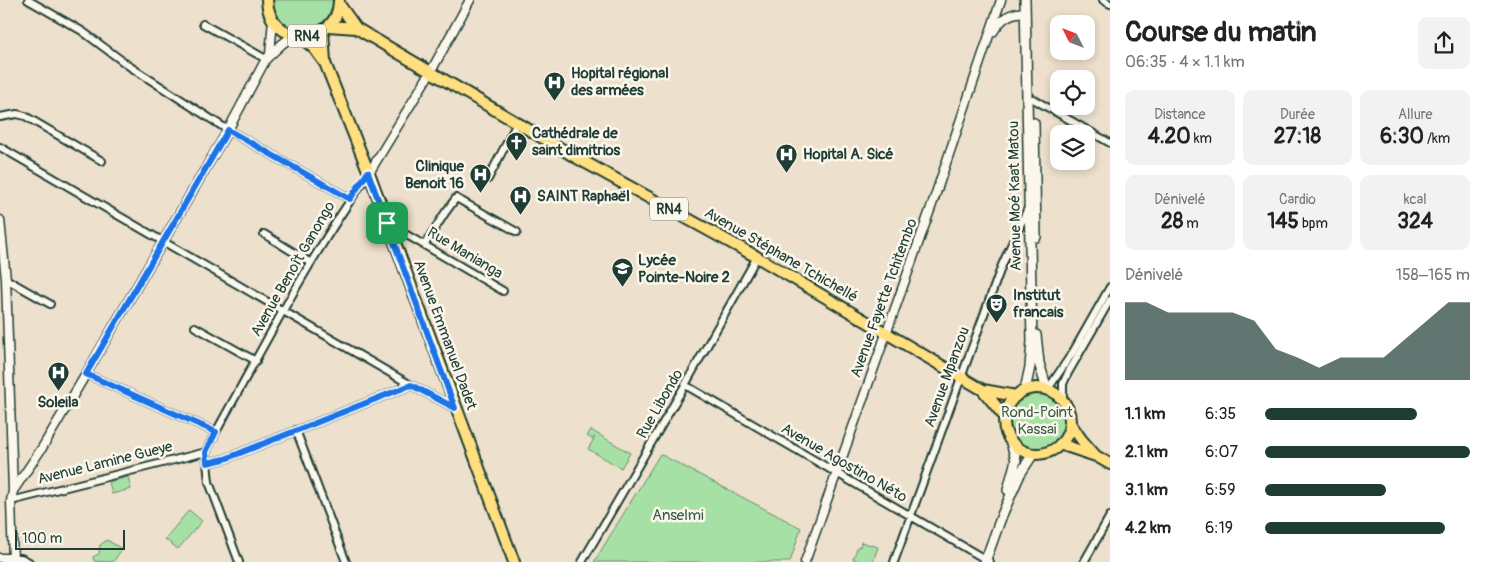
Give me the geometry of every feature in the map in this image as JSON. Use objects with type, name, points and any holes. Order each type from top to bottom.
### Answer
[{"type":"main road","name":"RN4","points":[[267,0],[267,8],[273,20],[286,32],[297,36],[308,36],[326,28],[336,16],[339,2]]},
{"type":"main road","name":"Avenue Moé Kaat Matou","points":[[1020,393],[1030,367],[1032,341],[1025,0]]},
{"type":"main road","name":"Avenue Moé Kaat Matou","points":[[1030,0],[1036,194],[1036,338],[1042,376],[1048,389]]},
{"type":"main road","name":"Avenue Stéphane Tchichellé","points":[[339,2],[356,28],[570,154],[757,257],[983,390],[1004,416]]},
{"type":"main road","name":"Avenue Stéphane Tchichellé","points":[[326,28],[356,28]]},
{"type":"main road","name":"Avenue Emmanuel Dadet","points":[[325,63],[326,28]]},
{"type":"main road","name":"Avenue Emmanuel Dadet","points":[[297,36],[314,48],[325,63],[368,172],[455,408],[473,449],[514,562]]},
{"type":"main road","name":"RN4","points":[[1020,393],[1036,388],[1048,389]]},
{"type":"main road","points":[[1010,439],[1016,446],[1033,454],[1047,452],[1060,444],[1065,438],[1070,423],[1070,414],[1063,400],[1048,389]]},
{"type":"main road","name":"Avenue Stéphane Tchichellé","points":[[983,390],[1020,393]]},
{"type":"main road","points":[[1004,416],[1006,408],[1020,393]]},
{"type":"main road","name":"RN4","points":[[1004,416],[1006,432],[1010,439]]},
{"type":"main road","points":[[1070,423],[1096,456]]},
{"type":"main road","points":[[987,561],[1015,467],[1016,460],[1010,439]]},
{"type":"main road","points":[[1060,444],[1096,456],[1110,464]]},
{"type":"main road","points":[[1002,515],[1020,474],[1033,454]]},
{"type":"street","points":[[28,0],[82,31],[129,66],[228,130],[350,199]]},
{"type":"street","name":"Avenue Benoît Ganongo","points":[[206,452],[311,263],[430,73],[470,0]]},
{"type":"street","name":"Avenue Fayette Tchitembo","points":[[805,562],[934,199],[1001,0]]},
{"type":"street","points":[[1104,0],[1110,4]]},
{"type":"street","name":"Avenue Fayette Tchitembo","points":[[987,43],[1004,17],[1013,13],[1025,12]]},
{"type":"street","points":[[12,491],[42,448],[228,130],[268,56],[273,20]]},
{"type":"street","points":[[203,24],[268,56]]},
{"type":"street","points":[[268,56],[297,36]]},
{"type":"street","points":[[1033,99],[1110,143]]},
{"type":"street","points":[[0,117],[17,114],[25,116],[102,161]]},
{"type":"street","points":[[488,179],[517,123]]},
{"type":"street","points":[[0,147],[411,385],[455,408]]},
{"type":"street","points":[[426,244],[456,198],[517,232]]},
{"type":"street","name":"Avenue Mpanzou","points":[[894,562],[1002,265],[1030,203]]},
{"type":"street","points":[[0,220],[6,280],[13,560]]},
{"type":"street","name":"Rue Manianga","points":[[387,223],[426,244],[503,291]]},
{"type":"street","points":[[264,234],[311,263]]},
{"type":"street","name":"Rue Libondo","points":[[582,562],[757,257]]},
{"type":"street","points":[[6,280],[50,304]]},
{"type":"street","points":[[1048,389],[1073,352],[1110,287]]},
{"type":"street","points":[[1063,400],[1063,384],[1068,373],[1110,301]]},
{"type":"street","points":[[195,327],[256,361]]},
{"type":"street","points":[[86,374],[216,432]]},
{"type":"street","points":[[207,463],[225,459],[411,385]]},
{"type":"street","name":"Avenue Agostino Néto","points":[[685,385],[987,561]]},
{"type":"street","points":[[296,430],[346,562]]},
{"type":"street","points":[[206,452],[209,482],[239,562]]},
{"type":"street","name":"Avenue Lamine Gueye","points":[[11,501],[206,452]]},
{"type":"street","points":[[1084,562],[1110,516]]},
{"type":"street","points":[[0,558],[13,560],[21,558],[29,562]]},
{"type":"green space","points":[[270,0],[335,0],[330,14],[321,26],[307,32],[300,32],[290,29],[276,18]]},
{"type":"green space","name":"Rond-Point Kassai","points":[[1037,391],[1053,396],[1058,400],[1062,405],[1067,421],[1062,437],[1058,442],[1053,446],[1037,451],[1021,446],[1016,442],[1012,437],[1007,421],[1012,405],[1016,400],[1021,396]]},
{"type":"green space","points":[[591,430],[630,453],[621,468],[588,449],[595,437],[592,439],[587,436]]},
{"type":"green space","name":"Anselmi","points":[[660,454],[801,528],[790,562],[594,562]]},
{"type":"green space","points":[[128,477],[131,489],[112,494],[109,482]]},
{"type":"green space","points":[[189,510],[202,521],[178,549],[165,539]]},
{"type":"green space","points":[[107,540],[122,549],[113,562],[94,561],[93,557],[99,554],[100,545]]},
{"type":"green space","points":[[861,542],[878,547],[873,562],[862,562],[853,559]]},
{"type":"place","name":"Hopital régional des armées","points":[[555,101]]},
{"type":"place","name":"Cathédrale de saint dimitrios","points":[[516,161]]},
{"type":"place","name":"Hopital A. Sicé","points":[[787,173]]},
{"type":"place","name":"Clinique Benoit 16","points":[[480,194]]},
{"type":"place","name":"SAINT Raphaël","points":[[521,215]]},
{"type":"place","name":"Lycée Pointe-Noire 2","points":[[622,288]]},
{"type":"place","name":"Institut francais","points":[[997,323]]},
{"type":"place","name":"Soleila","points":[[58,392]]},
{"type":"route","points":[[228,130],[350,199],[368,172],[387,223],[455,408],[411,385],[225,459],[207,463],[206,452],[216,432],[86,374],[228,130]]}]
